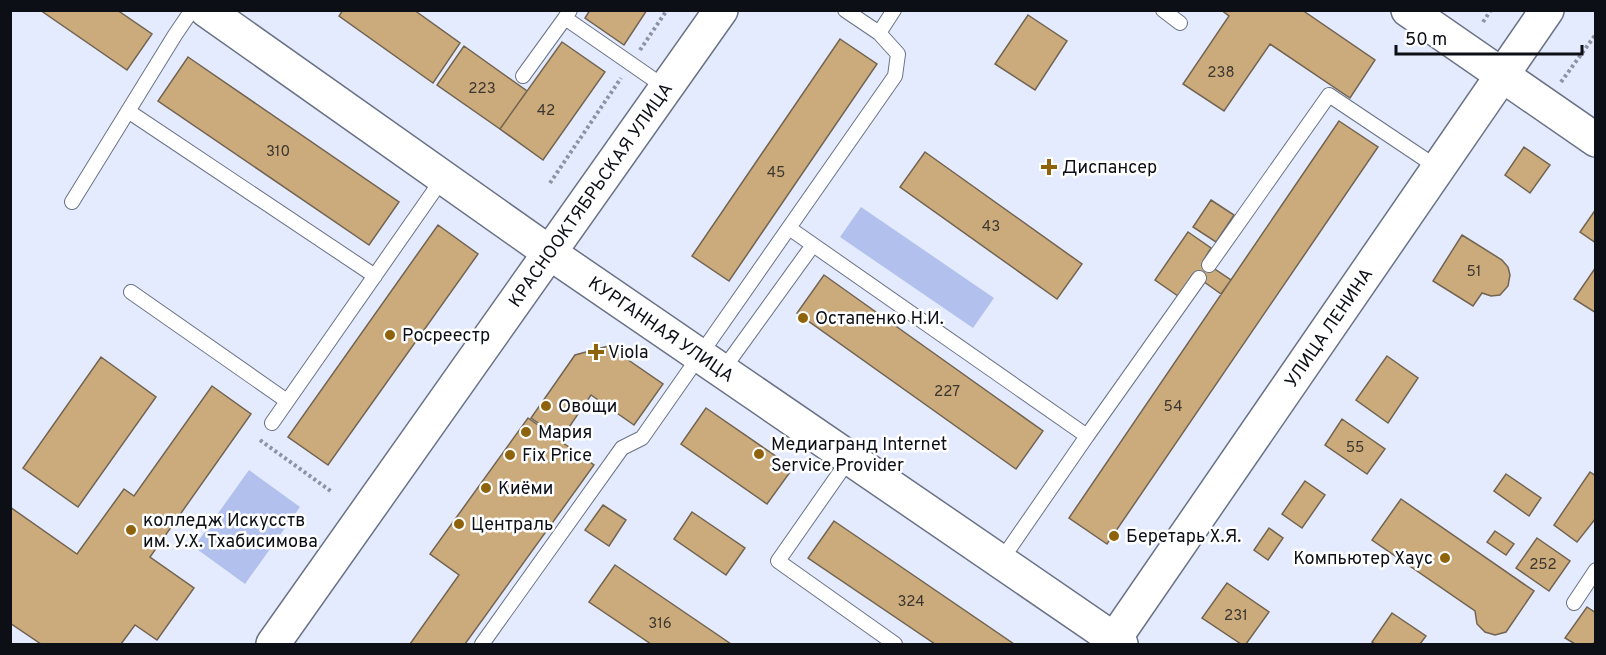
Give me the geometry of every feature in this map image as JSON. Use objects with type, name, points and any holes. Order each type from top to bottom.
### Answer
[{"type":"street","name":"КУРГАННАЯ УЛИЦА","points":[[206,10],[550,253],[1115,643]]},
{"type":"street","name":"КРАСНООКТЯБРЬСКАЯ УЛИЦА","points":[[273,645],[721,10]]},
{"type":"street","points":[[1408,10],[1596,140]]},
{"type":"street","name":"УЛИЦА ЛЕНИНА","points":[[1115,643],[1547,10]]},
{"type":"lane","points":[[72,202],[192,10]]},
{"type":"lane","points":[[710,363],[789,228],[895,76],[898,54],[879,33],[845,10]]},
{"type":"lane","points":[[879,33],[894,10]]},
{"type":"lane","points":[[1163,10],[1180,22]]},
{"type":"lane","points":[[523,76],[567,14],[666,88]]},
{"type":"lane","points":[[1209,265],[1329,95],[1438,168]]},
{"type":"lane","points":[[128,111],[375,276]]},
{"type":"lane","points":[[272,423],[443,178]]},
{"type":"lane","points":[[789,228],[1087,436]]},
{"type":"lane","points":[[482,645],[622,447],[642,438],[813,245]]},
{"type":"lane","points":[[1000,562],[1199,278]]},
{"type":"lane","points":[[131,292],[287,401]]},
{"type":"lane","points":[[850,458],[778,561],[895,645]]},
{"type":"lane","points":[[1574,603],[1596,570]]},
{"type":"path","points":[[550,183],[667,10]]},
{"type":"path","points":[[1483,22],[1491,10]]},
{"type":"path","points":[[1561,82],[1596,34]]},
{"type":"path","points":[[272,423],[260,440],[332,492]]},
{"type":"shaded area","points":[[861,207],[994,298],[973,328],[840,237]]},
{"type":"shaded area","points":[[249,470],[300,507],[245,584],[194,547]]},
{"type":"building","points":[[40,10],[117,10],[152,34],[127,70]]},
{"type":"building","points":[[343,10],[414,10],[460,43],[433,83],[339,16]]},
{"type":"building","points":[[590,10],[647,10],[624,45],[585,18]]},
{"type":"building","points":[[1221,10],[1302,10],[1375,60],[1350,98],[1270,44],[1224,111],[1183,84],[1229,16]]},
{"type":"building","points":[[1028,15],[1067,41],[1035,90],[995,64]]},
{"type":"building","points":[[840,39],[877,64],[729,281],[692,256]]},
{"type":"building","points":[[562,42],[605,72],[543,160],[500,129]]},
{"type":"building","points":[[464,46],[527,91],[500,129],[437,85]]},
{"type":"building","points":[[188,57],[399,202],[369,245],[158,101]]},
{"type":"building","points":[[1339,121],[1378,147],[1107,544],[1069,518]]},
{"type":"building","points":[[1524,147],[1550,165],[1530,193],[1505,175]]},
{"type":"building","points":[[925,152],[1082,264],[1057,299],[900,187]]},
{"type":"building","points":[[1211,200],[1234,215],[1216,242],[1193,227]]},
{"type":"building","points":[[1596,209],[1596,243],[1580,232]]},
{"type":"building","name":"Росреестр","points":[[438,225],[478,254],[328,465],[288,437]]},
{"type":"building","points":[[1188,232],[1211,248],[1203,261],[1231,280],[1221,294],[1193,274],[1178,296],[1155,280]]},
{"type":"building","points":[[1462,235],[1502,260],[1508,267],[1510,275],[1508,286],[1500,295],[1491,296],[1482,293],[1473,306],[1433,281]]},
{"type":"building","points":[[1596,267],[1596,313],[1574,299]]},
{"type":"building","points":[[824,275],[1043,431],[1016,469],[797,313]]},
{"type":"building","points":[[608,346],[663,384],[634,425],[591,395],[561,439],[531,418],[575,355]]},
{"type":"building","points":[[1387,356],[1418,378],[1388,423],[1356,400]]},
{"type":"building","points":[[101,357],[156,397],[78,507],[23,468]]},
{"type":"building","name":"колледж Искусств им. У.Х. Тхабисимова","points":[[212,386],[251,414],[150,557],[194,588],[157,640],[135,625],[121,644],[41,644],[10,623],[10,507],[77,554],[124,489],[134,496]]},
{"type":"building","points":[[706,408],[793,468],[767,504],[681,444]]},
{"type":"building","points":[[528,418],[594,465],[465,644],[410,644],[459,575],[430,554]]},
{"type":"building","points":[[1342,419],[1385,449],[1367,474],[1325,445]]},
{"type":"building","points":[[1590,472],[1596,476],[1596,518],[1577,542],[1554,525]]},
{"type":"building","points":[[1506,474],[1541,498],[1529,516],[1494,491]]},
{"type":"building","points":[[1305,481],[1325,495],[1302,528],[1282,514]]},
{"type":"building","points":[[1401,499],[1534,591],[1506,632],[1495,635],[1485,632],[1477,624],[1475,611],[1372,540]]},
{"type":"building","points":[[603,505],[626,520],[609,546],[585,530]]},
{"type":"building","points":[[692,512],[745,548],[726,575],[674,539]]},
{"type":"building","points":[[834,521],[1014,644],[935,644],[808,558]]},
{"type":"building","points":[[1269,528],[1283,538],[1268,560],[1254,550]]},
{"type":"building","points":[[1495,531],[1514,544],[1506,555],[1487,542]]},
{"type":"building","points":[[1537,538],[1570,561],[1549,591],[1516,568]]},
{"type":"building","points":[[615,565],[731,644],[651,644],[589,602]]},
{"type":"building","points":[[1227,583],[1269,612],[1246,644],[1241,644],[1202,618]]},
{"type":"building","points":[[1587,607],[1596,613],[1596,641],[1593,644],[1575,644],[1565,638]]},
{"type":"building","points":[[1392,613],[1426,636],[1420,644],[1375,644],[1372,642]]},
{"type":"place","name":"Диспансер","points":[[1049,167]]},
{"type":"place","name":"Остапенко Н.И.","points":[[803,318]]},
{"type":"place","name":"Росреестр","points":[[390,335]]},
{"type":"place","name":"Viola","points":[[596,352]]},
{"type":"place","name":"Овощи","points":[[546,406]]},
{"type":"place","name":"Мария","points":[[526,432]]},
{"type":"place","name":"Медиагранд Internet Service Provider","points":[[759,454]]},
{"type":"place","name":"Fix Price","points":[[510,455]]},
{"type":"place","name":"Киёми","points":[[486,488]]},
{"type":"place","name":"Централь","points":[[459,524]]},
{"type":"place","name":"колледж Искусств им. У.Х. Тхабисимова","points":[[131,530]]},
{"type":"place","name":"Беретарь Х.Я.","points":[[1114,536]]},
{"type":"place","name":"Компьютер Хаус","points":[[1445,558]]}]
